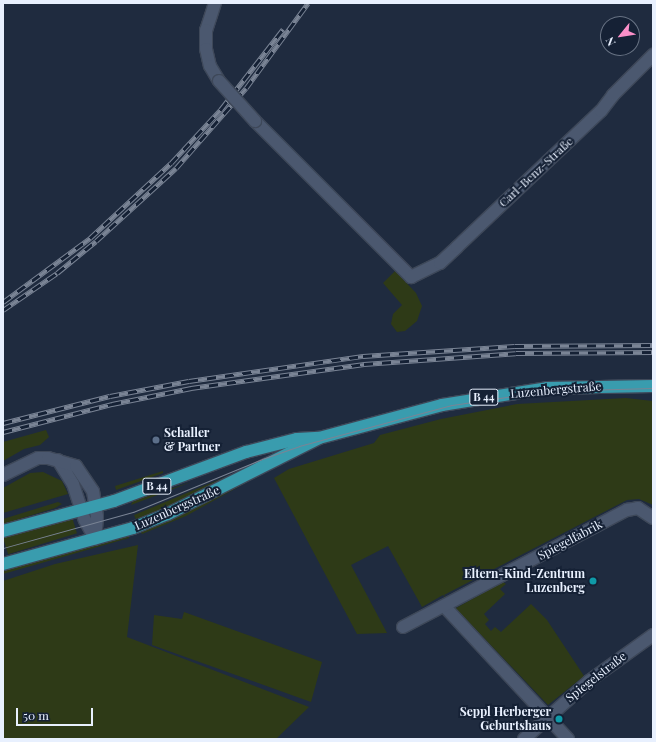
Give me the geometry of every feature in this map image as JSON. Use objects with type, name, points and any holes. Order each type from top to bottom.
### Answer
[{"type":"main road","name":"Luzenbergstraße","points":[[3,564],[133,528],[168,514],[319,438],[442,405],[494,395],[580,386],[653,386]]},
{"type":"main road","name":"Luzenbergstraße","points":[[3,530],[96,506],[246,452],[297,439],[319,438]]},
{"type":"street","name":"Carl-Benz-Straße","points":[[215,3],[206,30],[206,49],[210,66],[219,82],[372,240],[411,277],[440,263],[601,111],[613,95],[653,55]]},
{"type":"street","points":[[3,475],[35,458],[58,460],[76,466],[87,478],[96,506],[95,539]]},
{"type":"street","points":[[58,460],[73,484],[80,509],[95,539]]},
{"type":"street","name":"Spiegelfabrik","points":[[403,627],[627,510],[638,508],[653,518]]},
{"type":"street","points":[[444,606],[568,739]]},
{"type":"street","name":"Spiegelstraße","points":[[524,739],[592,679],[653,635]]},
{"type":"green space","points":[[395,271],[416,293],[422,306],[417,321],[405,331],[397,332],[391,324],[393,314],[402,305],[383,283]]},
{"type":"green space","points":[[626,398],[653,401],[653,505],[639,499],[627,500],[444,595],[456,608],[503,582],[506,584],[500,589],[505,594],[484,614],[489,620],[485,624],[491,631],[495,627],[501,632],[531,604],[547,620],[584,676],[548,705],[443,595],[422,607],[388,546],[351,565],[387,633],[357,634],[274,478],[289,469],[374,443],[380,435],[441,419],[517,404]]},
{"type":"green space","points":[[46,430],[49,437],[40,445],[24,449],[3,461],[3,442]]},
{"type":"green space","points":[[287,460],[186,516],[142,534],[140,531],[184,513]]},
{"type":"green space","points":[[254,465],[178,505],[137,522],[134,515]]},
{"type":"green space","points":[[163,471],[163,473],[116,490],[115,486]]},
{"type":"green space","points":[[43,472],[62,481],[68,494],[3,513],[3,488],[30,473]]},
{"type":"green space","points":[[191,482],[160,494],[131,505],[133,501]]},
{"type":"green space","points":[[58,502],[62,504],[55,508],[3,524],[3,519]]},
{"type":"green space","points":[[72,517],[77,533],[8,554],[3,538]]},
{"type":"green space","points":[[129,534],[129,538],[3,574],[3,569]]},
{"type":"green space","points":[[138,545],[127,637],[309,707],[276,739],[3,739],[3,581],[55,564]]},
{"type":"green space","points":[[184,612],[322,662],[311,702],[152,645],[154,615],[182,619]]},
{"type":"tram line","points":[[3,548],[133,512],[262,459],[299,446],[452,405],[547,391],[653,388]]},
{"type":"railway","points":[[3,310],[57,273],[96,241],[176,168],[246,88],[308,3]]},
{"type":"railway","points":[[3,302],[90,238],[171,163],[221,109],[283,29]]},
{"type":"railway","points":[[3,423],[110,396],[189,381],[363,356],[515,346],[653,345]]},
{"type":"railway","points":[[3,432],[112,404],[191,388],[364,364],[516,353],[653,352]]},
{"type":"place","name":"Schaller & Partner","points":[[156,440]]},
{"type":"place","name":"Eltern-Kind-Zentrum Luzenberg","points":[[593,581]]},
{"type":"place","name":"Seppl Herberger Geburtshaus","points":[[559,719]]}]
